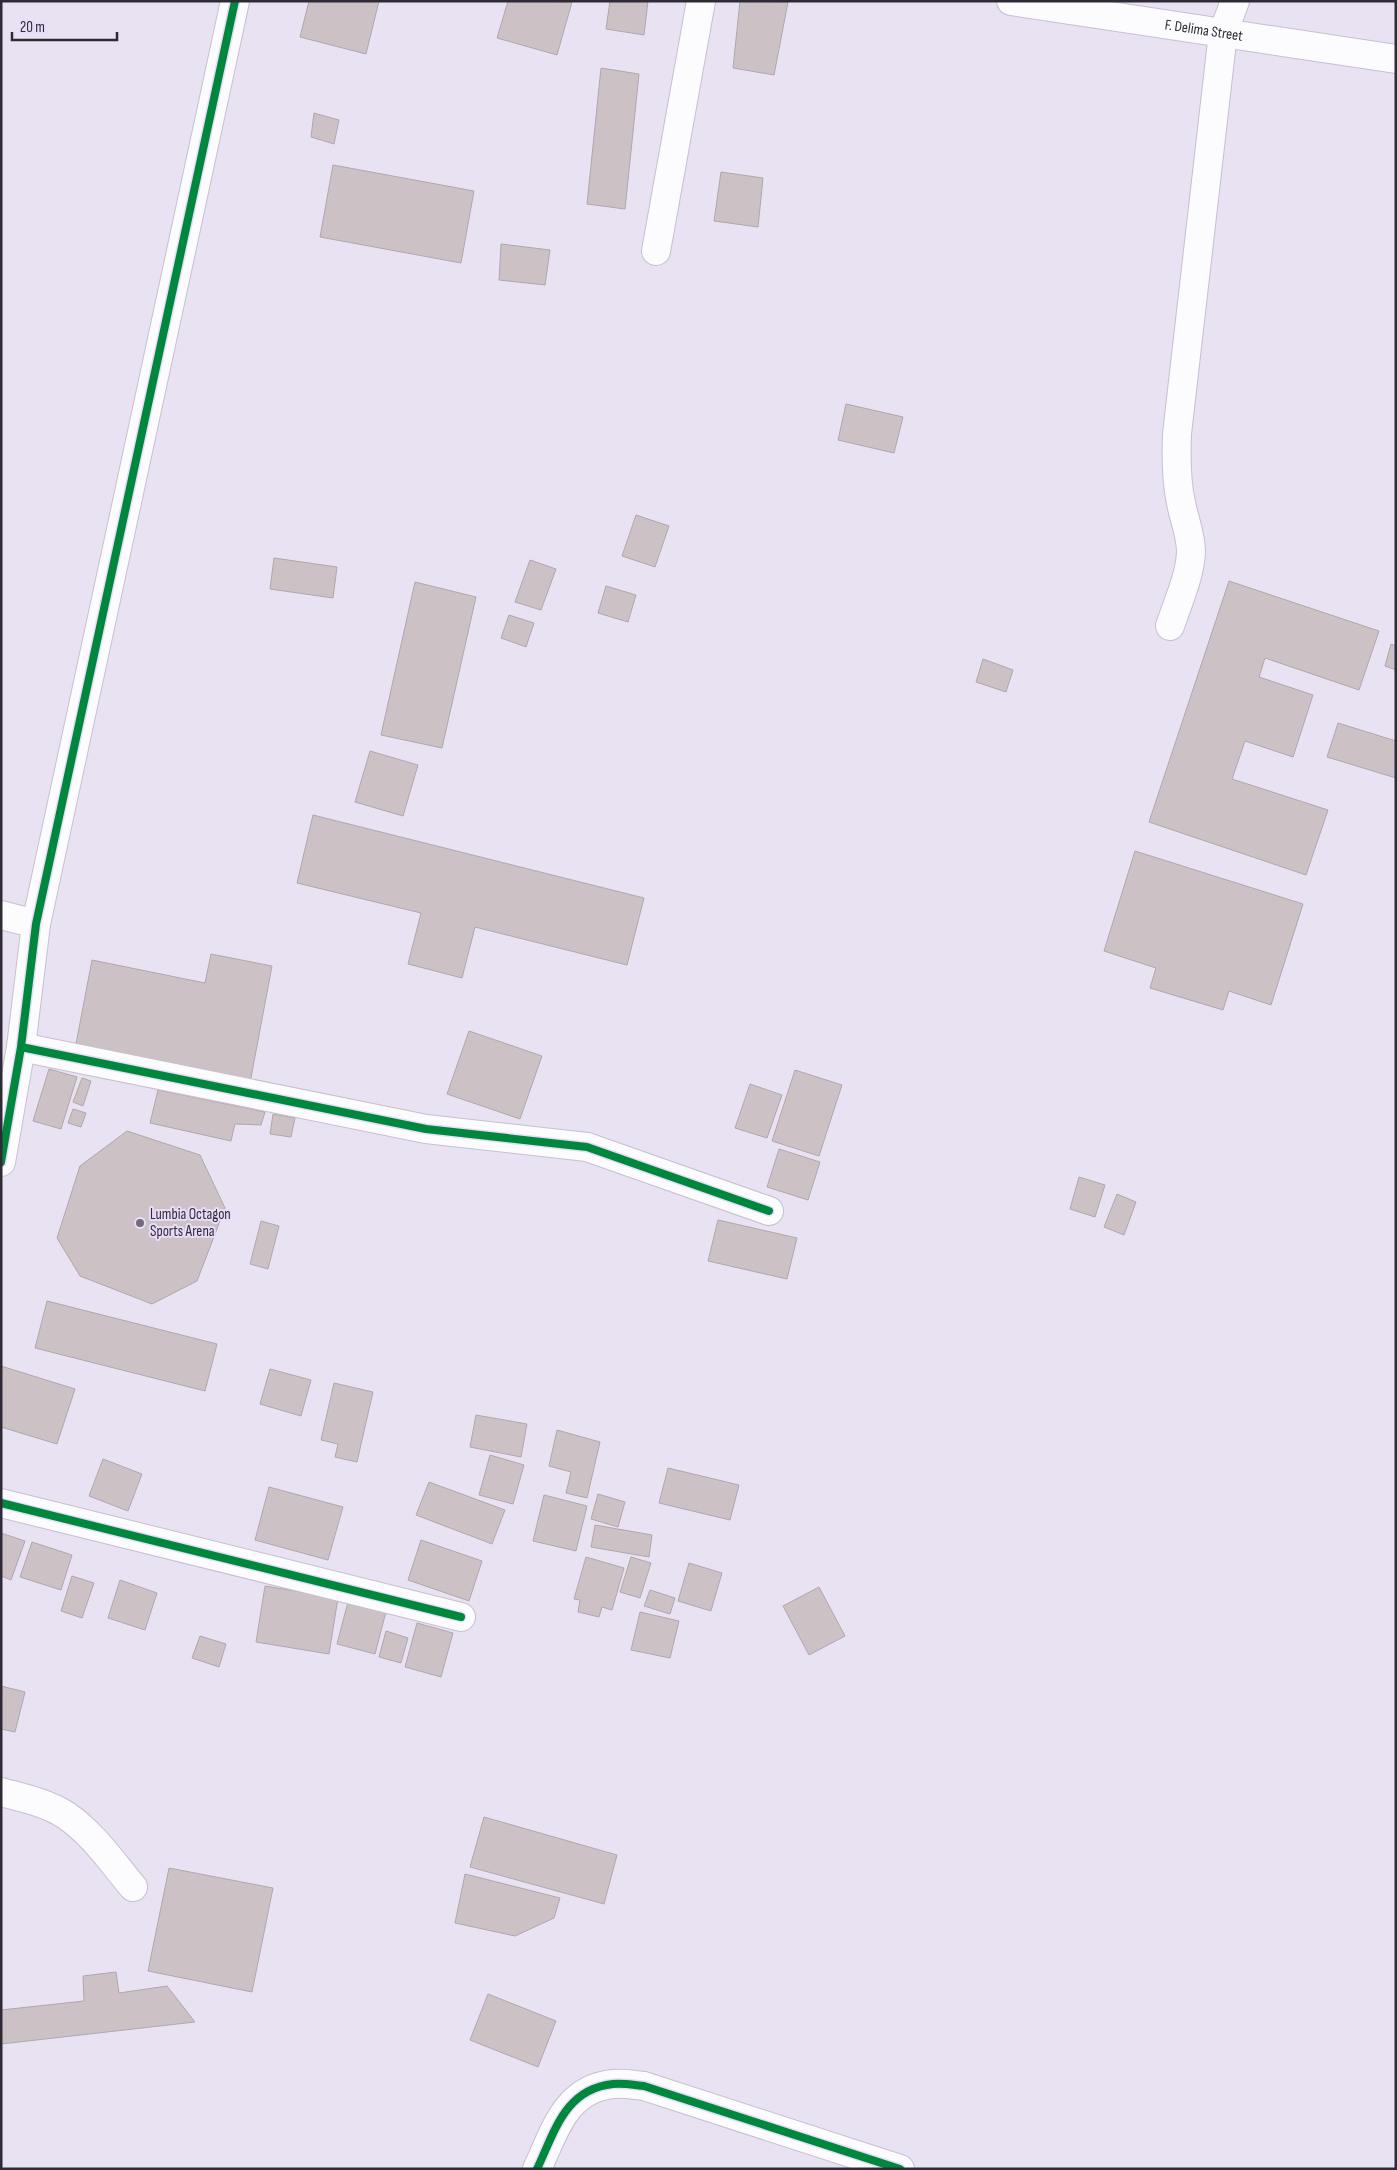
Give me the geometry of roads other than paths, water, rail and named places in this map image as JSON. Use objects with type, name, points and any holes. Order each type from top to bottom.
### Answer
[{"type":"street","points":[[1,1162],[21,1047],[36,924],[235,1]]},
{"type":"street","points":[[656,251],[701,1]]},
{"type":"street","name":"F. Delima Street","points":[[1011,1],[1396,60]]},
{"type":"street","points":[[1170,626],[1186,578],[1191,553],[1189,533],[1181,503],[1175,464],[1177,434],[1223,33],[1235,1]]},
{"type":"street","points":[[1,915],[36,924]]},
{"type":"street","points":[[21,1047],[426,1129],[587,1147],[769,1211]]},
{"type":"street","points":[[1,1503],[461,1617]]},
{"type":"street","points":[[1,1792],[30,1800],[65,1815],[87,1833],[133,1887]]},
{"type":"street","points":[[537,2169],[563,2114],[578,2096],[594,2087],[615,2084],[644,2086],[900,2169]]},
{"type":"place","name":"Lumbia Octagon Sports Arena","points":[[140,1223]]}]
